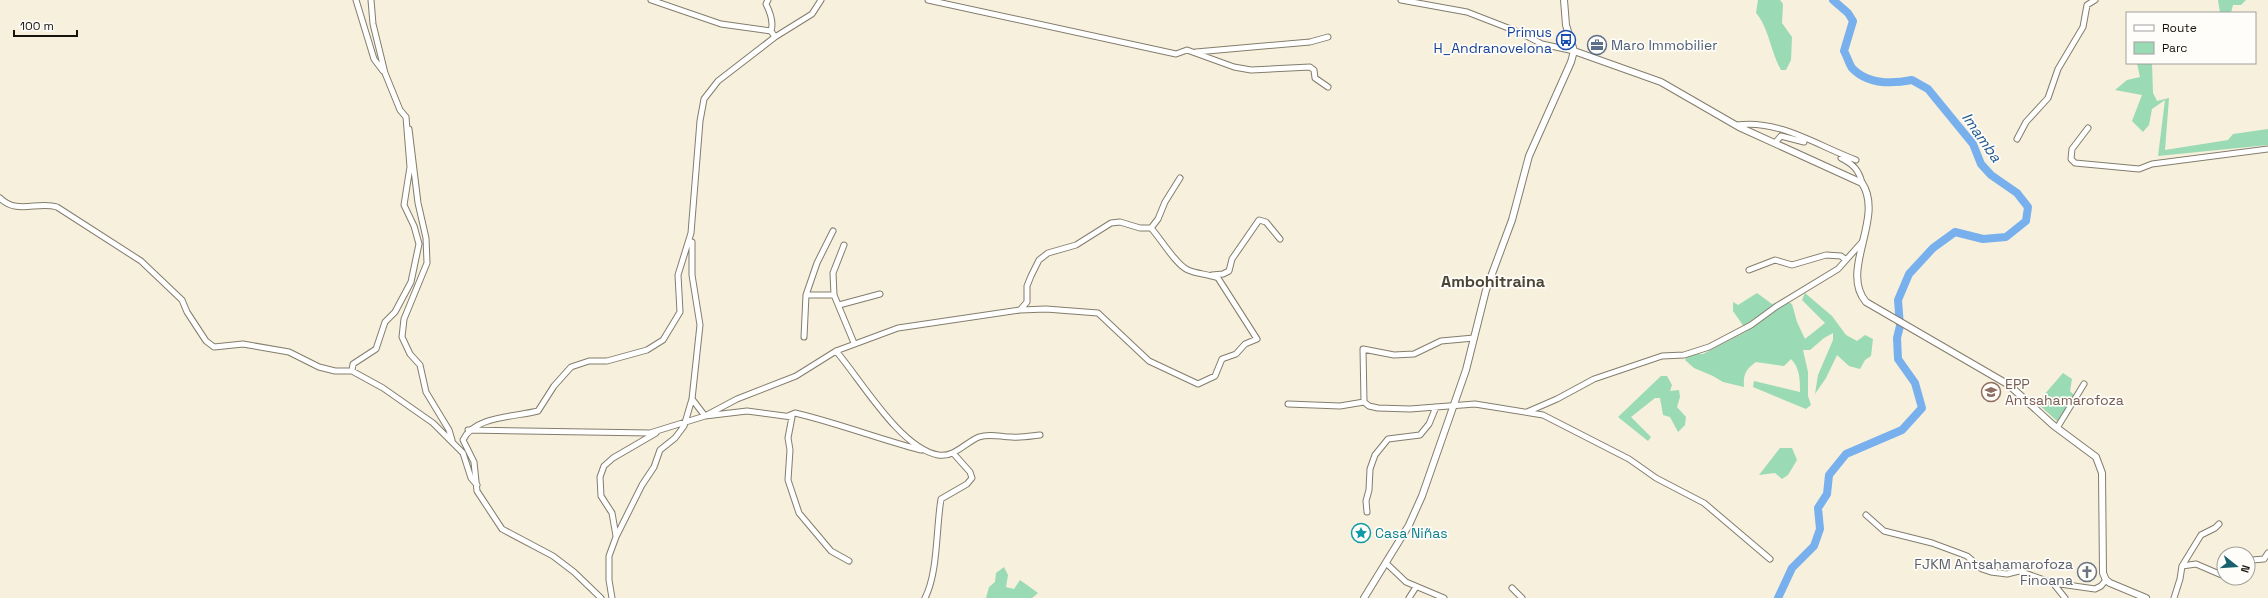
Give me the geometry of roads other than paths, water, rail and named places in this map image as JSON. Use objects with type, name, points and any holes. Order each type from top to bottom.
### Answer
[{"type":"street","points":[[356,0],[374,59],[385,74]]},
{"type":"street","points":[[371,0],[373,24],[385,74],[400,110],[406,117],[412,143],[418,203],[426,238],[427,263],[404,319],[402,337],[410,354],[420,365],[426,392],[449,430],[452,441]]},
{"type":"street","points":[[651,0],[721,24],[770,31]]},
{"type":"street","points":[[768,0],[766,4],[770,13],[770,31],[775,37]]},
{"type":"street","points":[[612,598],[609,580],[609,556],[616,537],[642,485],[654,467],[660,450],[675,438],[685,422],[692,399],[700,324],[692,275],[692,233],[700,121],[704,98],[718,81],[775,37],[812,14],[822,0]]},
{"type":"street","points":[[932,0],[1176,54],[1187,50],[1234,67],[1251,70],[1310,67],[1314,70],[1315,78],[1328,87]]},
{"type":"street","points":[[1401,0],[1467,12],[1521,33],[1542,44],[1574,51],[1661,82],[1737,125],[1862,183]]},
{"type":"street","points":[[1364,598],[1409,525],[1422,496],[1466,370],[1486,290],[1512,220],[1529,156],[1574,51],[1566,25],[1564,0]]},
{"type":"street","points":[[2017,139],[2026,122],[2048,98],[2058,69],[2083,27],[2087,5],[2095,0]]},
{"type":"street","points":[[1193,52],[1310,42],[1328,37]]},
{"type":"street","points":[[352,371],[353,364],[376,349],[385,322],[395,312],[411,282],[415,269],[419,244],[414,226],[404,205],[410,167],[406,117]]},
{"type":"street","points":[[1737,125],[1754,124],[1785,130],[1856,160]]},
{"type":"street","points":[[2088,128],[2072,149],[2071,159],[2075,163],[2139,168],[2152,164],[2268,149]]},
{"type":"street","points":[[1775,143],[1781,136],[1794,138],[1843,159],[1853,165],[1860,174],[1862,183],[1868,195],[1868,212],[1858,273],[1858,287],[1866,302],[2009,385],[2057,428],[2096,457],[2102,473],[2101,525],[2104,556],[2103,573],[2106,580],[2146,598]]},
{"type":"street","points":[[1151,228],[1158,220],[1165,202],[1180,178]]},
{"type":"street","points":[[0,198],[18,208],[48,205],[57,207],[141,261],[182,300],[187,312],[206,341],[214,347],[243,344],[289,352],[319,367],[335,371],[352,371],[383,388],[433,422],[464,453],[471,478],[477,485]]},
{"type":"street","points":[[1211,275],[1223,274],[1229,271],[1232,259],[1259,220],[1266,222],[1280,239]]},
{"type":"street","points":[[705,416],[737,399],[796,376],[836,351],[854,342],[898,328],[1020,310],[1046,309],[1098,313],[1149,361],[1198,384],[1215,376],[1222,359],[1236,354],[1245,344],[1257,339],[1218,278],[1195,272],[1181,266],[1168,247],[1151,228],[1140,228],[1120,222],[1111,223],[1076,245],[1048,253],[1039,260],[1027,286],[1027,302],[1025,307],[1020,310]]},
{"type":"street","points":[[804,337],[806,295],[817,263],[833,231]]},
{"type":"street","points":[[600,598],[574,572],[553,556],[502,529],[477,491],[474,462],[463,440],[468,430],[478,423],[538,411],[554,386],[571,367],[589,361],[607,361],[647,350],[663,340],[680,312],[678,275],[692,233]]},
{"type":"street","points":[[1526,412],[1557,399],[1594,379],[1662,356],[1684,355],[1709,347],[1751,325],[1777,306],[1838,268],[1863,241]]},
{"type":"street","points":[[844,245],[834,273],[834,295],[854,342]]},
{"type":"street","points":[[1749,270],[1775,260],[1792,265],[1826,255],[1841,256],[1846,260]]},
{"type":"street","points":[[839,305],[880,294]]},
{"type":"street","points":[[806,295],[834,295]]},
{"type":"street","points":[[1364,402],[1363,349],[1394,355],[1414,354],[1441,341],[1474,338]]},
{"type":"street","points":[[836,351],[856,374],[881,410],[911,443],[939,456],[953,453],[980,437],[995,435],[1013,437],[1040,435]]},
{"type":"street","points":[[2057,428],[2084,384]]},
{"type":"street","points":[[692,399],[705,416]]},
{"type":"street","points":[[1288,404],[1340,406],[1364,402],[1369,406],[1378,408],[1452,407],[1475,404],[1543,415],[1629,459],[1656,478],[1704,503],[1770,559]]},
{"type":"street","points":[[1368,512],[1366,501],[1369,490],[1370,469],[1375,455],[1388,439],[1420,435],[1424,432],[1436,407]]},
{"type":"street","points":[[468,430],[650,433],[705,416],[747,411],[792,417],[788,438],[790,450],[788,480],[799,513],[831,551],[849,561]]},
{"type":"street","points":[[788,416],[795,413],[838,423],[893,444],[934,453]]},
{"type":"street","points":[[616,537],[612,513],[601,496],[600,477],[604,466],[613,458],[669,427]]},
{"type":"street","points":[[924,598],[931,580],[934,565],[941,499],[967,484],[972,478],[970,472],[953,453]]},
{"type":"street","points":[[1866,515],[1884,531],[1932,543],[1967,556],[1982,569],[1990,572],[2007,574],[2019,571],[2053,583],[2095,589],[2101,586],[2106,580]]},
{"type":"street","points":[[2174,598],[2180,579],[2182,566],[2201,535],[2215,528],[2219,524]]},
{"type":"street","points":[[2256,560],[2264,559],[2268,553]]},
{"type":"street","points":[[1386,563],[1406,582],[1436,597],[1444,598]]},
{"type":"street","points":[[2182,566],[2196,564],[2216,573]]},
{"type":"street","points":[[2053,583],[2065,598]]},
{"type":"street","points":[[1410,598],[1416,587]]},
{"type":"street","points":[[1512,588],[1522,598]]},
{"type":"waterway","name":"Imamba","points":[[1778,598],[1792,568],[1814,546],[1820,529],[1818,508],[1827,494],[1829,475],[1846,454],[1902,430],[1922,408],[1915,383],[1898,359],[1897,338],[1900,326],[1898,300],[1909,274],[1933,248],[1955,232],[1983,239],[2006,237],[2026,221],[2028,207],[2017,193],[1991,175],[1981,164],[1973,144],[1928,89],[1912,80],[1880,82],[1865,78],[1852,68],[1844,51],[1853,21],[1848,13],[1833,0]]},
{"type":"place","name":"Primus H_Andranovelona","points":[[1566,40]]},
{"type":"place","name":"Maro Immobilier","points":[[1597,45]]},
{"type":"place","name":"EPP Antsahamarofoza","points":[[1991,392]]},
{"type":"place","name":"Casa Niñas","points":[[1361,533]]},
{"type":"place","name":"FJKM Antsahamarofoza Finoana","points":[[2087,572]]},
{"type":"district","name":"Ambohitraina","points":[[1493,281]]}]
